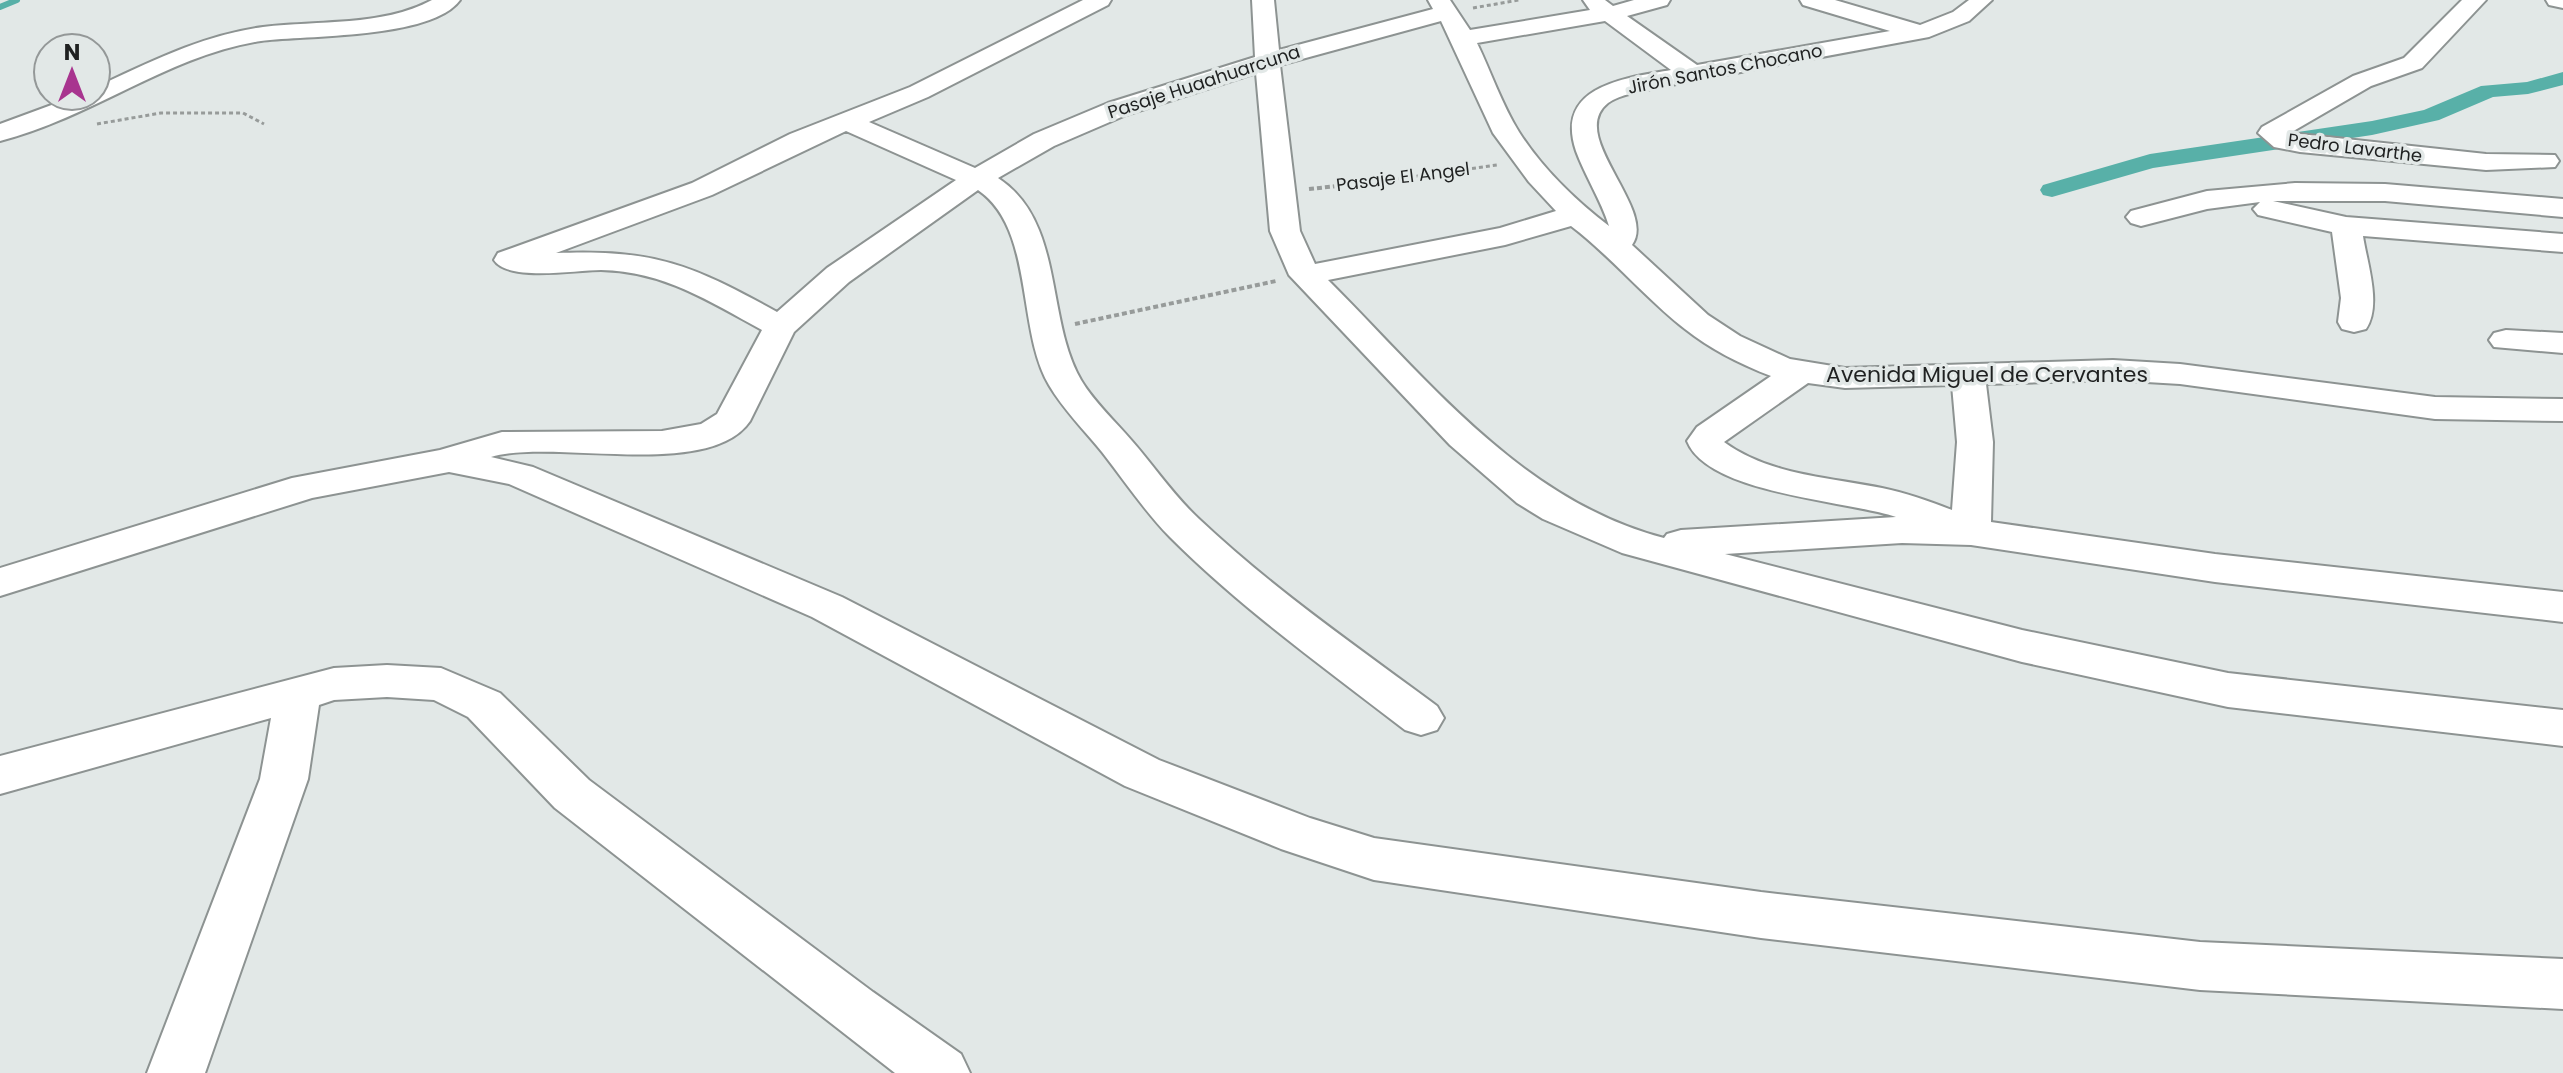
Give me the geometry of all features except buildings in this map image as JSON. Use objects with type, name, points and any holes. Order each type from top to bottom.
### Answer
[{"type":"street","points":[[0,133],[76,106],[200,46],[263,34],[399,19],[429,11],[449,0]]},
{"type":"street","points":[[0,582],[306,487],[449,460],[483,447],[515,441],[682,441],[721,431],[732,421],[780,327],[696,283],[645,265],[613,262],[518,263],[509,260],[702,189],[800,140],[919,92],[1100,0]]},
{"type":"street","points":[[1263,0],[1285,231],[1305,275],[1463,437],[1531,494],[1557,510],[1636,544],[2022,646],[2228,690],[2563,728]]},
{"type":"street","name":"Pasaje Huaahuarcuna","points":[[780,327],[838,275],[974,180],[1070,127],[1167,91],[1269,61],[1449,17],[1659,0]]},
{"type":"street","points":[[1811,0],[1921,32]]},
{"type":"street","name":"Jirón Santos Chocano","points":[[1613,243],[1622,238],[1624,224],[1589,149],[1584,120],[1590,106],[1603,95],[1623,87],[1921,32],[1960,17],[1973,10],[1981,0]]},
{"type":"street","name":"Pedro Lavarthe","points":[[2475,0],[2413,63],[2362,81],[2271,133],[2284,141],[2300,144],[2486,162],[2557,158]]},
{"type":"street","points":[[1599,7],[1694,75]]},
{"type":"street","name":"Avenida Miguel de Cervantes","points":[[1449,17],[1506,133],[1526,160],[1576,215],[1613,243],[1696,322],[1759,359],[1800,372],[1845,378],[2113,370],[2180,374],[2435,408],[2563,410]]},
{"type":"street","points":[[847,122],[1000,192],[1013,209],[1032,252],[1046,331],[1065,383],[1183,527],[1289,618],[1421,718]]},
{"type":"street","points":[[2141,217],[2206,200],[2354,193],[2563,208]]},
{"type":"street","points":[[2238,197],[2279,212],[2346,226],[2563,243]]},
{"type":"street","points":[[1305,275],[1505,236],[1576,215]]},
{"type":"street","points":[[2346,226],[2357,298],[2354,322]]},
{"type":"street","points":[[2506,340],[2563,343]]},
{"type":"street","points":[[1800,372],[1710,435],[1705,441],[1708,448],[1747,469],[1815,488],[1886,502],[1971,532]]},
{"type":"street","points":[[1968,375],[1975,442],[1971,532]]},
{"type":"street","points":[[449,460],[520,475],[754,575],[827,607],[1142,773],[1299,835],[1374,859],[1761,915],[2200,966],[2563,984]]},
{"type":"street","points":[[1636,544],[1709,543],[1902,530],[1971,532],[2215,568],[2563,607]]},
{"type":"street","points":[[0,775],[334,684],[387,681],[441,684],[484,705],[572,794],[853,1010],[941,1073]]},
{"type":"street","points":[[176,1073],[284,779],[298,693]]},
{"type":"path","points":[[1449,17],[1519,0]]},
{"type":"path","points":[[87,125],[161,113],[243,113],[264,124]]},
{"type":"path","name":"Pasaje El Angel","points":[[1280,191],[1411,178],[1526,160]]},
{"type":"path","points":[[1046,331],[1305,275]]},
{"type":"waterway","points":[[0,7],[17,0]]},
{"type":"waterway","points":[[2052,190],[2150,161],[2372,128],[2431,115],[2489,91],[2528,88],[2563,78]]}]
